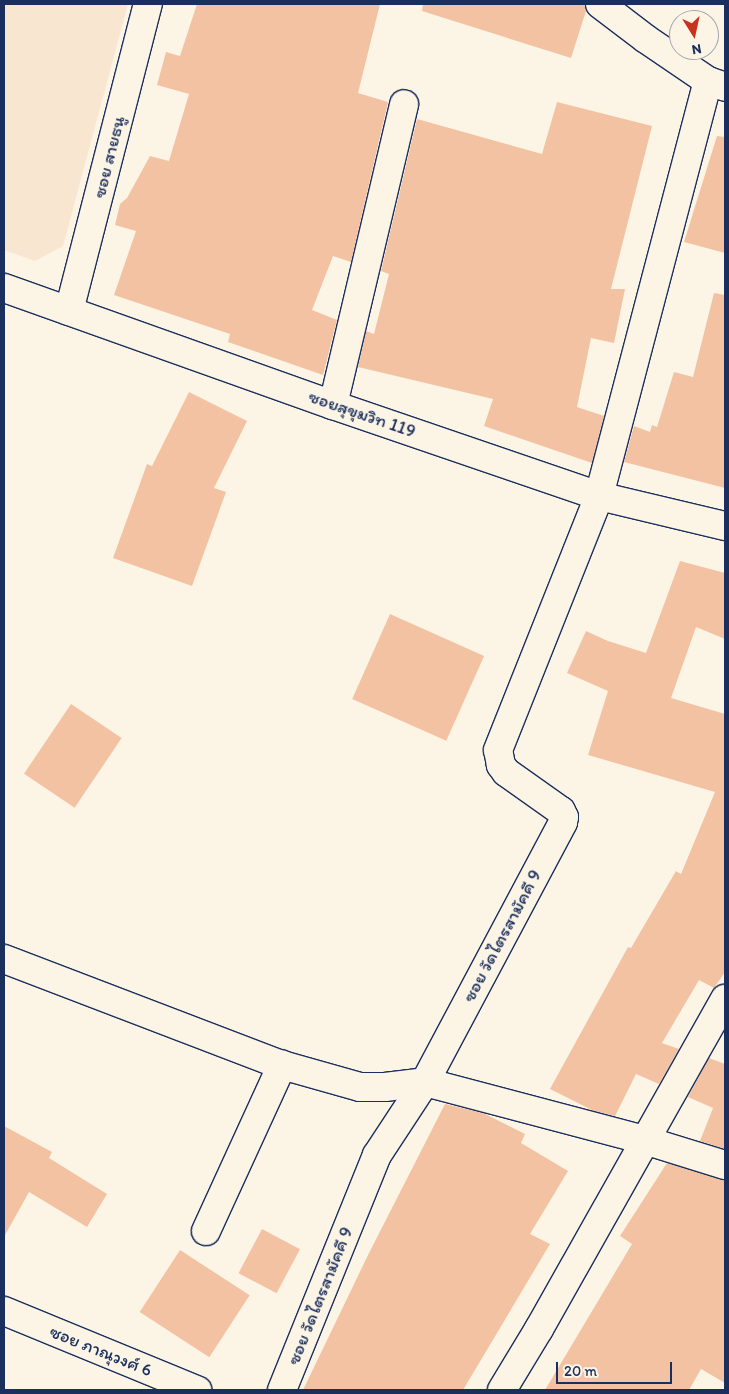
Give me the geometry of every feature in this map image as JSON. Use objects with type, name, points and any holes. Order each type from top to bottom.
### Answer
[{"type":"street","name":"ซอย สายธนู","points":[[69,311],[148,4]]},
{"type":"street","points":[[600,4],[646,39],[717,84]]},
{"type":"street","name":"ซอย วัดไตรสามัคคี 9","points":[[282,1390],[377,1155],[425,1082],[563,822],[564,817],[561,811],[506,772],[501,765],[498,750],[599,496],[717,84]]},
{"type":"street","points":[[334,405],[404,104]]},
{"type":"street","name":"ซอยสุขุมวิท 119","points":[[4,288],[334,405],[599,496],[725,526]]},
{"type":"street","points":[[4,958],[282,1065],[360,1087],[385,1087],[425,1082],[644,1140],[725,1165]]},
{"type":"street","points":[[502,1390],[539,1329],[725,999]]},
{"type":"street","points":[[206,1231],[282,1065]]},
{"type":"street","name":"ซอย ภาณุวงศ์ 6","points":[[4,1311],[197,1390]]},
{"type":"shaded area","points":[[4,4],[128,4],[63,246],[35,261],[4,250]]},
{"type":"building","points":[[197,4],[380,4],[358,93],[388,102],[351,262],[333,256],[312,310],[337,320],[323,375],[228,342],[230,334],[114,295],[136,231],[115,225],[120,204],[127,198],[150,156],[169,161],[189,94],[157,85],[166,52],[180,56]]},
{"type":"building","points":[[423,4],[585,4],[586,11],[571,58],[422,11]]},
{"type":"building","points":[[557,102],[652,126],[611,289],[625,289],[614,343],[591,338],[577,407],[604,416],[592,463],[484,426],[493,399],[358,367],[366,331],[374,334],[389,274],[381,271],[417,119],[542,154]]},
{"type":"building","points":[[717,136],[725,137],[725,253],[684,242]]},
{"type":"building","points":[[714,293],[725,295],[725,488],[624,462],[634,426],[650,432],[652,425],[657,427],[674,372],[693,377]]},
{"type":"building","points":[[189,392],[247,421],[214,488],[226,492],[192,586],[113,558],[147,464],[152,466]]},
{"type":"building","points":[[680,561],[725,573],[725,639],[696,627],[671,698],[725,714],[725,972],[714,988],[699,980],[662,1043],[679,1049],[659,1084],[636,1074],[615,1116],[594,1111],[550,1089],[628,947],[631,948],[676,871],[681,874],[715,792],[588,755],[608,691],[567,673],[586,631],[608,641],[646,653]]},
{"type":"building","points":[[390,614],[484,656],[446,741],[352,699]]},
{"type":"building","points":[[71,704],[122,738],[75,808],[24,774]]},
{"type":"building","points":[[709,1058],[725,1064],[725,1149],[700,1141],[713,1108],[688,1097]]},
{"type":"building","points":[[445,1104],[483,1113],[525,1134],[521,1143],[568,1171],[530,1234],[550,1244],[463,1390],[303,1390],[369,1253]]},
{"type":"building","points":[[4,1126],[52,1152],[49,1158],[107,1194],[87,1227],[29,1192],[4,1237]]},
{"type":"building","points":[[667,1163],[725,1180],[725,1383],[701,1369],[689,1390],[545,1390],[632,1244],[620,1236]]},
{"type":"building","points":[[262,1229],[300,1249],[276,1293],[239,1273]]},
{"type":"building","points":[[180,1250],[250,1295],[209,1357],[140,1312]]}]
